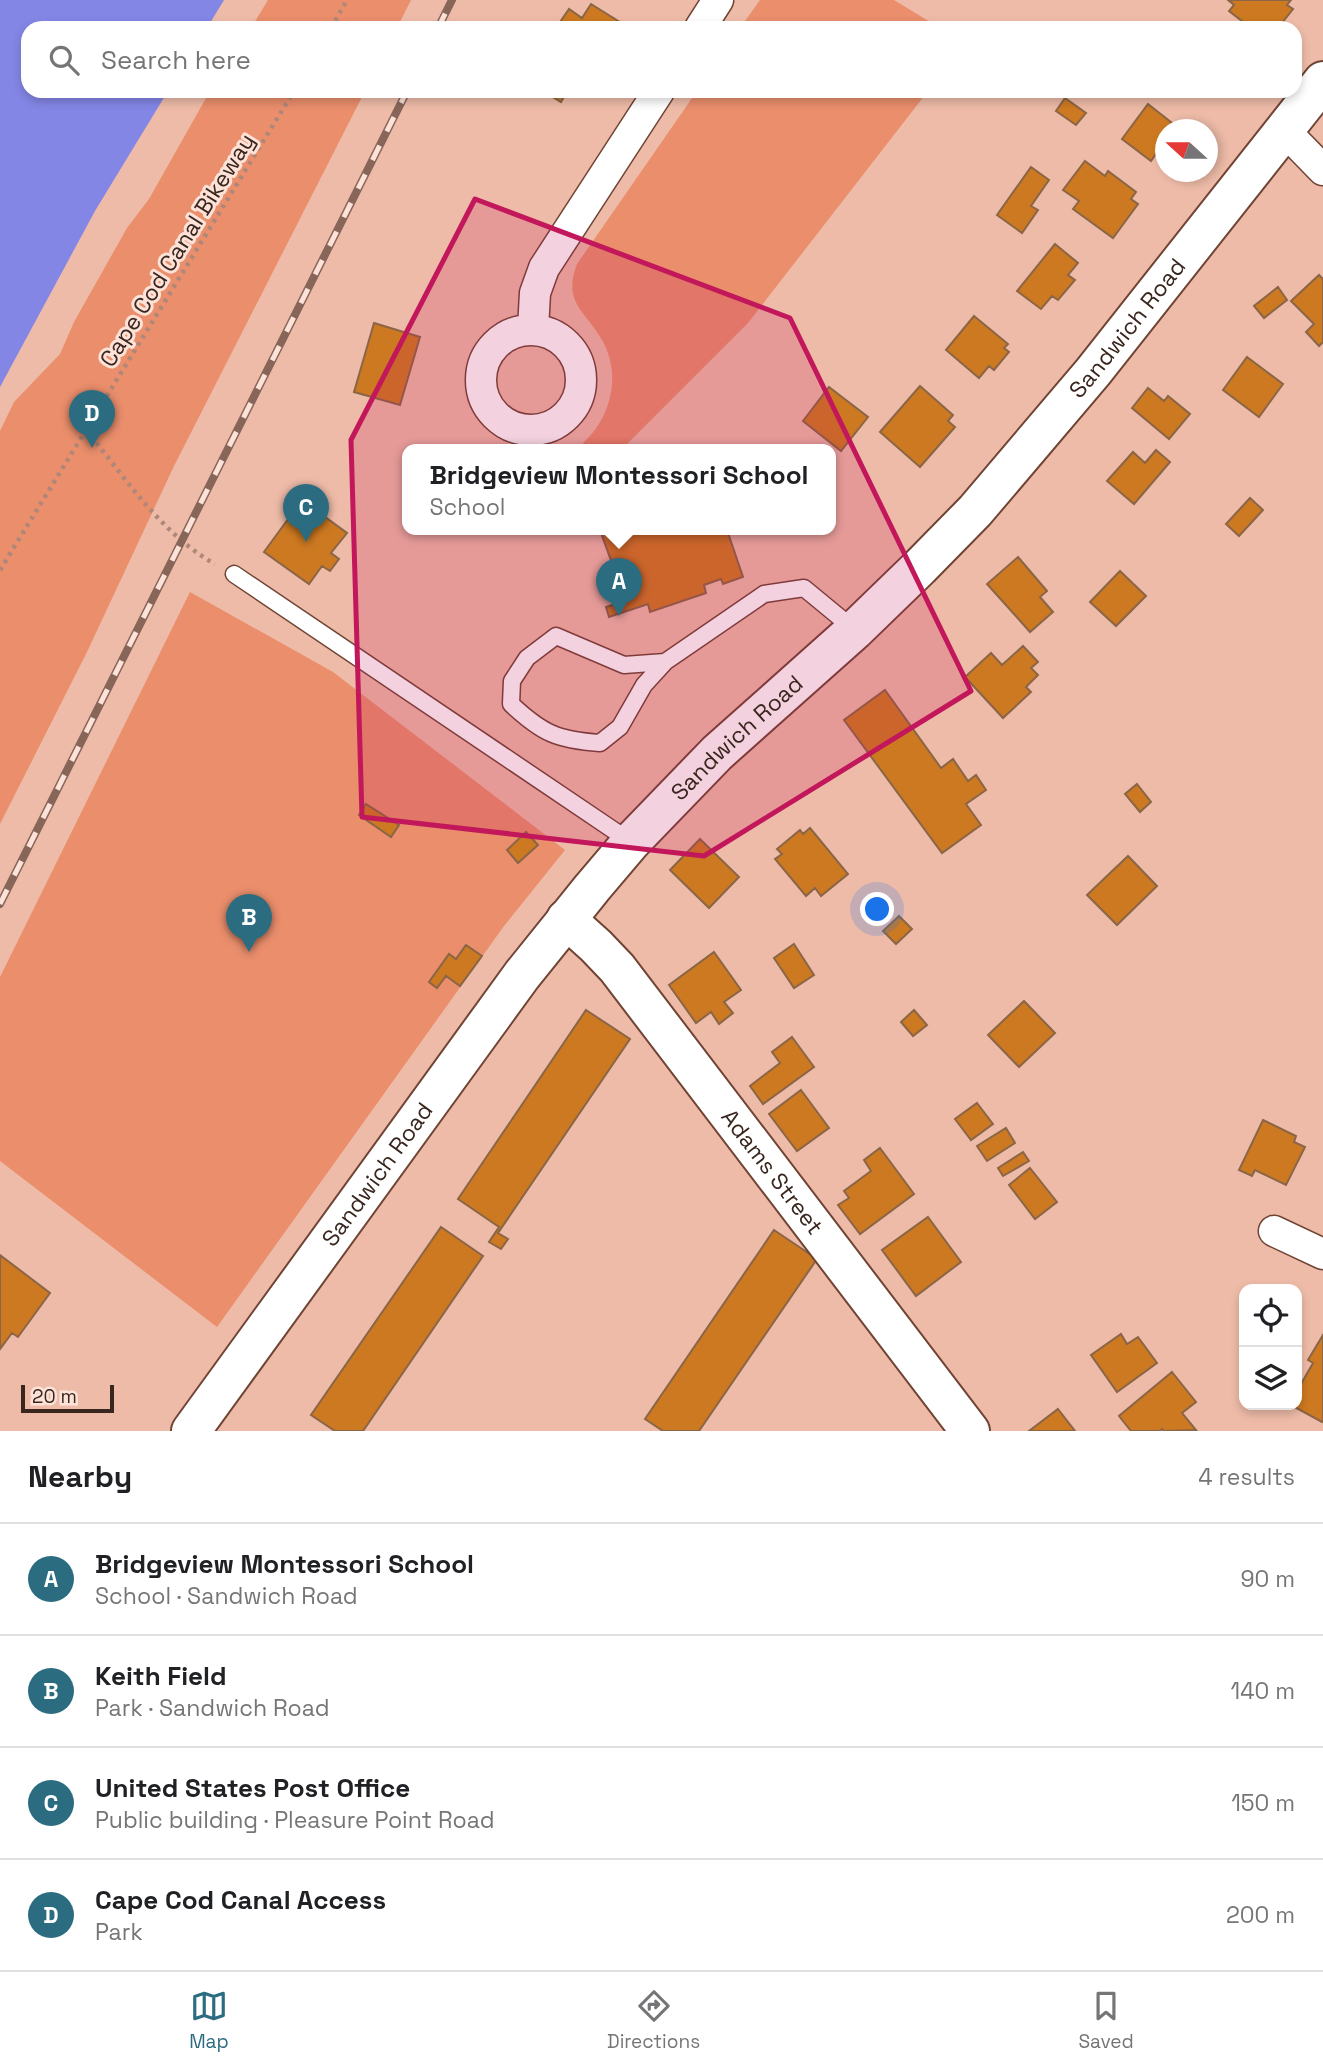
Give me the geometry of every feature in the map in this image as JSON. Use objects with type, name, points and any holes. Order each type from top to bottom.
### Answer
[{"type":"main road","name":"Sandwich Road","points":[[191,1431],[522,975],[566,919],[631,842],[717,752],[855,630],[920,568],[1029,449],[1323,81]]},
{"type":"main road","name":"Adams Street","points":[[566,919],[617,968],[970,1431]]},
{"type":"street","points":[[704,21],[718,0]]},
{"type":"street","points":[[533,329],[535,293],[544,268],[654,98]]},
{"type":"street","points":[[1284,130],[1323,170]]},
{"type":"street","points":[[1274,1231],[1323,1254]]},
{"type":"lane","points":[[234,574],[631,842]]},
{"type":"lane","points":[[665,662],[624,665],[556,636],[527,658],[512,681],[511,704],[533,725],[568,741],[600,743],[620,727],[645,685],[665,662],[764,594],[804,588],[855,630]]},
{"type":"path","points":[[335,21],[347,0]]},
{"type":"path","name":"Cape Cod Canal Bikeway","points":[[0,570],[290,98]]},
{"type":"path","points":[[86,430],[156,515],[198,554],[234,574]]},
{"type":"highlighted area","points":[[475,199],[790,318],[971,691],[704,856],[362,817],[351,440]]},
{"type":"shaded area","points":[[0,0],[224,0],[211,21],[21,21],[21,98],[164,98],[95,211],[0,387]]},
{"type":"shaded area","points":[[268,0],[411,0],[400,21],[255,21]]},
{"type":"shaded area","points":[[760,0],[894,0],[928,21],[745,21]]},
{"type":"shaded area","points":[[206,98],[361,98],[174,466],[87,652],[0,824],[0,431],[14,402],[60,354],[74,322],[127,228],[149,199]]},
{"type":"shaded area","points":[[692,98],[923,98],[748,323],[627,444],[583,443],[593,433],[607,409],[612,381],[608,353],[574,298],[572,288],[577,264]]},
{"type":"shaded area","points":[[190,592],[333,672],[565,850],[504,926],[217,1327],[0,1161],[0,977]]},
{"type":"building","points":[[1228,0],[1291,0],[1287,5],[1293,9],[1284,21],[1242,21],[1229,11],[1234,5]]},
{"type":"building","points":[[591,4],[618,21],[561,21],[569,9],[582,18]]},
{"type":"building","points":[[1065,98],[1086,113],[1076,125],[1056,111]]},
{"type":"building","points":[[1148,104],[1167,119],[1155,119],[1155,155],[1151,161],[1122,139]]},
{"type":"building","points":[[1085,161],[1105,176],[1108,171],[1136,192],[1131,199],[1138,204],[1113,238],[1073,209],[1079,201],[1063,190]]},
{"type":"building","points":[[1031,167],[1049,180],[1031,206],[1038,210],[1022,233],[997,215]]},
{"type":"building","points":[[1055,244],[1078,263],[1068,275],[1075,280],[1058,300],[1052,296],[1041,309],[1017,291]]},
{"type":"building","points":[[1319,275],[1323,279],[1323,342],[1319,346],[1306,332],[1314,324],[1291,301]]},
{"type":"building","points":[[1278,287],[1287,300],[1264,318],[1254,306]]},
{"type":"building","points":[[974,316],[1008,344],[1004,348],[1009,352],[994,370],[989,366],[979,378],[946,350]]},
{"type":"building","points":[[374,323],[420,337],[400,405],[354,392]]},
{"type":"building","points":[[1247,357],[1283,384],[1259,417],[1223,390]]},
{"type":"building","points":[[920,386],[953,415],[948,421],[955,427],[920,467],[880,432]]},
{"type":"building","points":[[829,387],[868,417],[841,451],[836,444],[832,444],[803,421]]},
{"type":"building","points":[[1148,388],[1164,401],[1168,396],[1190,414],[1169,439],[1132,408]]},
{"type":"building","points":[[1156,450],[1170,462],[1134,504],[1107,481],[1133,452],[1145,463]]},
{"type":"building","points":[[1250,498],[1263,510],[1239,536],[1226,524]]},
{"type":"building","points":[[302,500],[347,533],[331,553],[339,559],[330,571],[322,566],[309,584],[264,552]]},
{"type":"building","points":[[602,535],[729,535],[743,577],[723,584],[721,579],[704,585],[706,593],[650,612],[648,604],[609,617],[606,607],[616,604],[609,583],[618,580]]},
{"type":"building","points":[[1018,557],[1047,591],[1040,597],[1053,612],[1030,632],[987,584]]},
{"type":"building","points":[[1120,571],[1146,596],[1116,626],[1090,602]]},
{"type":"building","points":[[1023,646],[1038,662],[1031,668],[1038,675],[1026,687],[1031,692],[1003,718],[965,677],[991,653],[1002,665]]},
{"type":"building","points":[[885,690],[941,768],[953,759],[968,781],[976,775],[986,790],[966,804],[981,825],[942,853],[844,720]]},
{"type":"building","points":[[1137,784],[1151,802],[1140,812],[1125,794]]},
{"type":"building","points":[[366,804],[399,825],[391,837],[359,815]]},
{"type":"building","points":[[810,828],[848,874],[821,896],[815,888],[806,896],[775,859],[782,854],[777,849],[800,830],[803,834]]},
{"type":"building","points":[[526,832],[538,845],[518,863],[507,850]]},
{"type":"building","points":[[700,839],[739,877],[709,908],[670,870]]},
{"type":"building","points":[[1128,856],[1157,886],[1117,925],[1087,895]]},
{"type":"building","points":[[899,916],[912,929],[896,944],[883,931]]},
{"type":"building","points":[[794,944],[814,975],[794,988],[774,958]]},
{"type":"building","points":[[466,945],[482,956],[460,986],[446,976],[437,988],[429,982],[449,954],[456,959]]},
{"type":"building","points":[[714,952],[741,990],[724,1002],[733,1013],[719,1024],[711,1012],[696,1023],[669,985]]},
{"type":"building","points":[[1024,1001],[1055,1033],[1019,1067],[988,1035]]},
{"type":"building","points":[[586,1010],[630,1039],[498,1233],[508,1239],[501,1249],[489,1242],[499,1227],[458,1199]]},
{"type":"building","points":[[914,1010],[927,1025],[913,1036],[901,1022]]},
{"type":"building","points":[[792,1037],[814,1067],[763,1104],[750,1086],[780,1063],[772,1052]]},
{"type":"building","points":[[801,1090],[829,1128],[797,1151],[769,1114]]},
{"type":"building","points":[[977,1103],[993,1124],[971,1140],[955,1119]]},
{"type":"building","points":[[1263,1120],[1296,1136],[1294,1142],[1305,1147],[1286,1185],[1255,1170],[1252,1176],[1239,1170]]},
{"type":"building","points":[[1006,1128],[1015,1143],[987,1161],[977,1146]]},
{"type":"building","points":[[880,1148],[914,1194],[860,1234],[838,1205],[849,1198],[844,1191],[871,1171],[864,1160]]},
{"type":"building","points":[[1023,1152],[1029,1161],[1003,1176],[998,1168]]},
{"type":"building","points":[[1030,1168],[1057,1202],[1035,1219],[1009,1185]]},
{"type":"building","points":[[928,1217],[961,1262],[916,1296],[882,1250]]},
{"type":"building","points":[[441,1227],[483,1256],[363,1431],[335,1431],[311,1415]]},
{"type":"building","points":[[774,1230],[817,1259],[699,1431],[663,1431],[645,1419]]},
{"type":"building","points":[[0,1255],[50,1293],[18,1337],[12,1333],[0,1349]]},
{"type":"building","points":[[1121,1334],[1127,1344],[1138,1337],[1157,1363],[1117,1392],[1091,1355]]},
{"type":"building","points":[[1323,1335],[1322,1422],[1300,1410],[1302,1382],[1313,1363],[1308,1360]]},
{"type":"building","points":[[1172,1372],[1196,1402],[1182,1413],[1196,1430],[1131,1431],[1119,1416]]},
{"type":"building","points":[[1058,1409],[1075,1431],[1029,1431]]},
{"type":"railway","points":[[442,21],[452,0]]},
{"type":"railway","points":[[0,904],[403,98]]},
{"type":"place","name":"Cape Cod Canal Access","points":[[92,448]]},
{"type":"place","name":"United States Post Office","points":[[306,542]]},
{"type":"place","name":"Bridgeview Montessori School","points":[[619,616]]},
{"type":"place","name":"Keith Field","points":[[249,952]]}]
